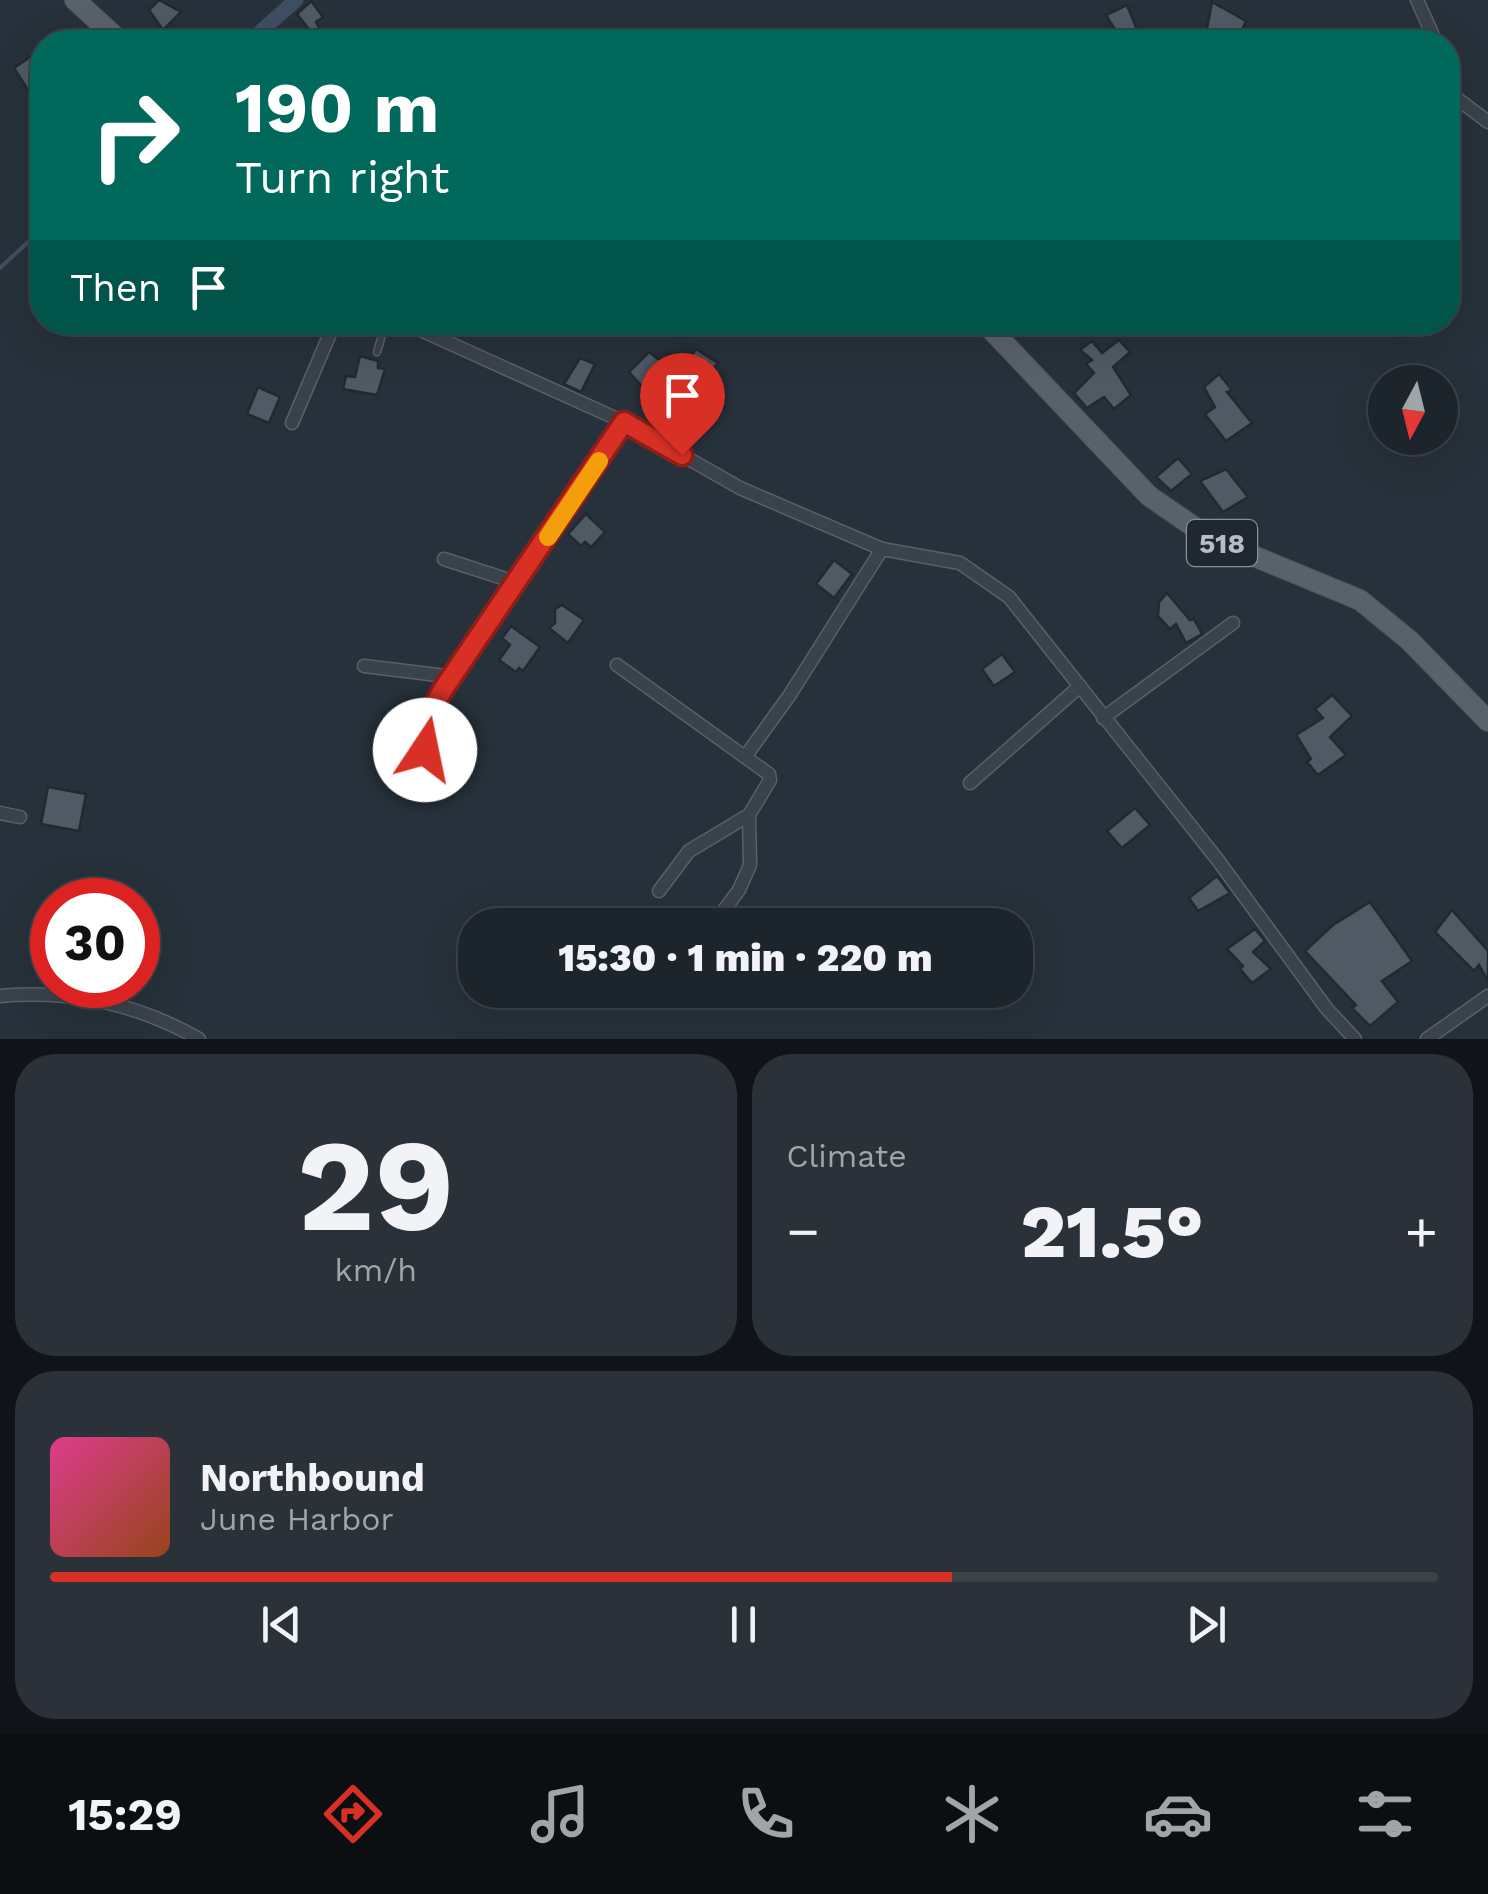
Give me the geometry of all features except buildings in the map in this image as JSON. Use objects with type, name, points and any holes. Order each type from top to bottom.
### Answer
[{"type":"main road","points":[[75,0],[107,30]]},
{"type":"main road","name":"518","points":[[996,335],[1148,496],[1210,538],[1360,600],[1410,640],[1488,720]]},
{"type":"street","points":[[1417,0],[1431,30]]},
{"type":"street","points":[[1460,105],[1488,122]]},
{"type":"street","points":[[292,423],[330,335]]},
{"type":"street","points":[[432,335],[624,422],[740,488],[882,549],[960,563],[1009,596],[1217,858],[1327,1009],[1355,1039]]},
{"type":"street","points":[[416,766],[425,750],[422,726],[444,688],[624,422]]},
{"type":"street","points":[[745,756],[882,549]]},
{"type":"street","points":[[444,559],[518,583]]},
{"type":"street","points":[[1103,718],[1232,623]]},
{"type":"street","points":[[617,664],[769,774],[770,780],[749,814],[689,852],[658,891]]},
{"type":"street","points":[[364,666],[454,677]]},
{"type":"street","points":[[970,784],[1080,686]]},
{"type":"street","points":[[0,812],[20,817]]},
{"type":"street","points":[[726,908],[750,865],[749,814]]},
{"type":"street","points":[[7,996],[62,995],[123,1005],[174,1024],[199,1039]]},
{"type":"street","points":[[1427,1039],[1488,996]]},
{"type":"lane","points":[[377,352],[382,335]]},
{"type":"waterway","points":[[262,30],[296,0]]},
{"type":"waterway","points":[[0,268],[30,240]]},
{"type":"slow traffic","points":[[548,537],[599,461]]},
{"type":"route","points":[[425,750],[422,726],[444,688],[624,422],[682,455]]}]
